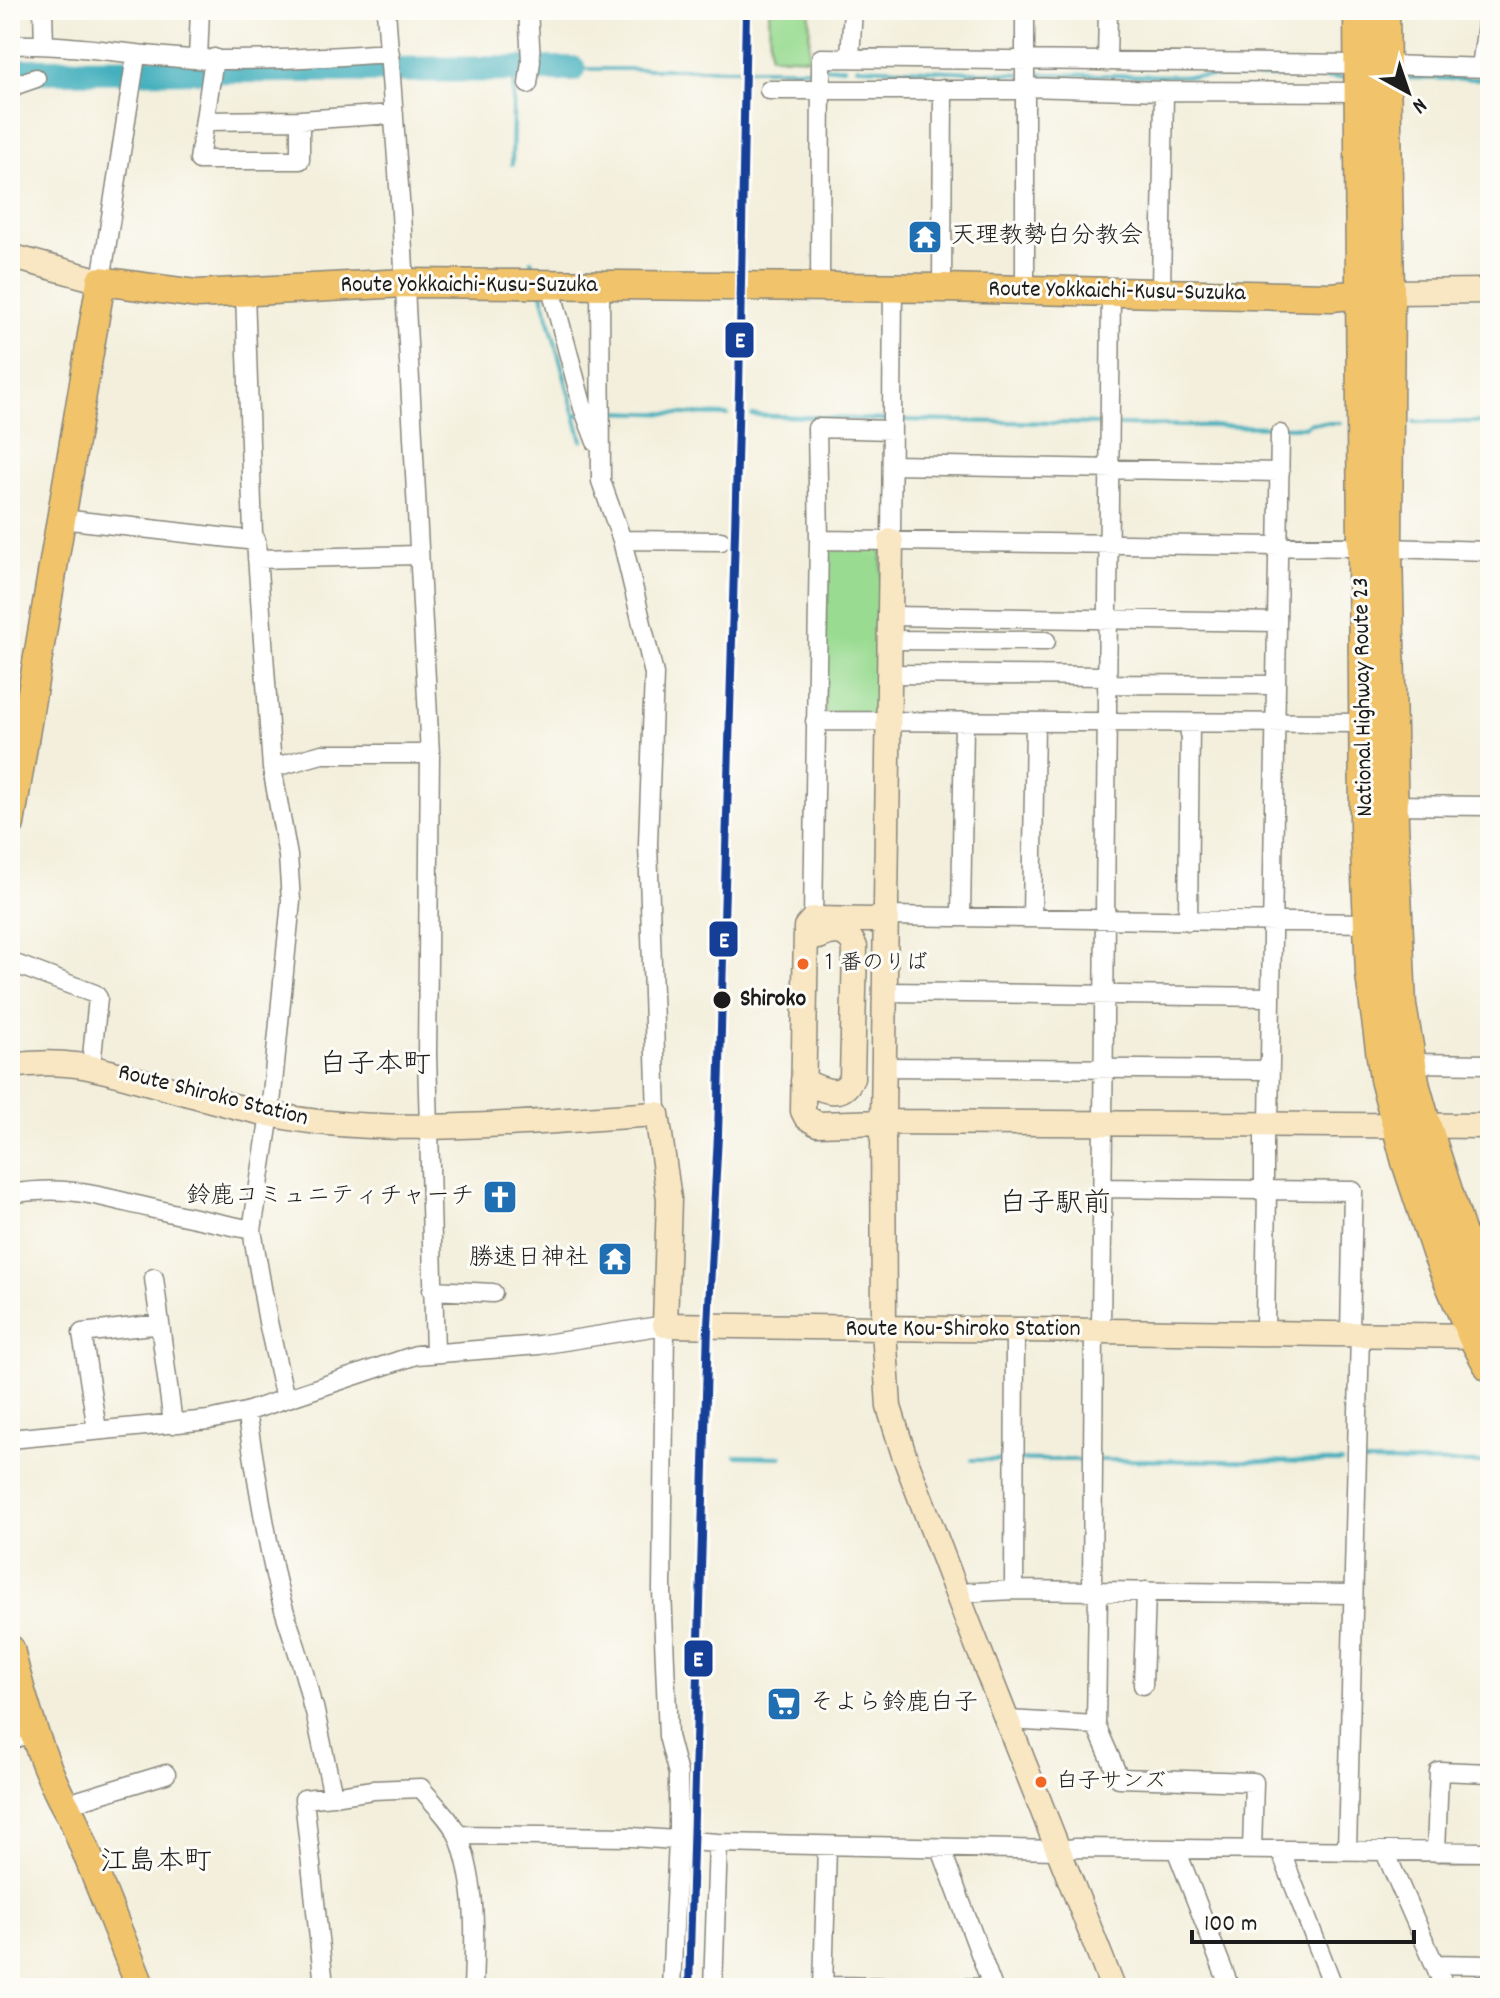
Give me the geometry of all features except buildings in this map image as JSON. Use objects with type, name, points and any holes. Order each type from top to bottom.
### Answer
[{"type":"highway","name":"National Highway Route 23","points":[[1360,10],[1372,75],[1375,292],[1374,547],[1379,805],[1369,923],[1386,1079],[1412,1126]]},
{"type":"highway","name":"National Highway Route 23","points":[[1372,75],[1383,10]]},
{"type":"highway","name":"National Highway Route 23","points":[[1374,547],[1365,723],[1379,805],[1400,1006],[1410,1063],[1412,1126],[1438,1252],[1485,1328],[1490,1365]]},
{"type":"main road","name":"Route Yokkaichi-Kusu-Suzuka","points":[[101,281],[174,292],[245,292],[405,283],[1111,290],[1331,297],[1375,292]]},
{"type":"main road","points":[[10,824],[15,768],[62,519],[101,281]]},
{"type":"main road","points":[[10,1649],[22,1736],[73,1819],[141,1988]]},
{"type":"street","points":[[43,10],[44,44]]},
{"type":"street","points":[[200,10],[209,65],[206,121],[199,160],[300,160],[300,120]]},
{"type":"street","points":[[386,10],[405,283],[430,754],[428,1128],[435,1353]]},
{"type":"street","points":[[528,10],[531,61],[528,84]]},
{"type":"street","points":[[850,57],[853,10]]},
{"type":"street","points":[[1025,10],[1025,289]]},
{"type":"street","points":[[1107,62],[1108,10]]},
{"type":"street","points":[[769,90],[821,86],[1164,91],[1486,68],[1489,10]]},
{"type":"street","points":[[10,45],[88,47],[135,58],[209,65],[390,55]]},
{"type":"street","points":[[10,256],[101,281],[135,58]]},
{"type":"street","points":[[820,287],[821,58],[1107,62],[1372,75]]},
{"type":"street","points":[[10,91],[16,85],[36,78]]},
{"type":"street","points":[[942,288],[943,89]]},
{"type":"street","points":[[1161,292],[1164,91]]},
{"type":"street","points":[[206,121],[300,120],[394,114]]},
{"type":"street","points":[[550,285],[593,414],[601,481],[622,540],[654,674],[648,844],[657,1114],[669,1199],[662,1590],[668,1736],[678,1774],[671,1988]]},
{"type":"street","points":[[593,414],[600,285]]},
{"type":"street","points":[[893,287],[883,1067],[887,1389],[892,1423],[1113,1988]]},
{"type":"street","points":[[1111,290],[1102,1188],[1093,1460],[1096,1725],[1119,1778],[1254,1782],[1252,1850]]},
{"type":"street","points":[[1375,292],[1490,291]]},
{"type":"street","points":[[245,292],[253,534],[272,768],[288,856],[291,901],[270,1114],[252,1230],[285,1399]]},
{"type":"street","points":[[893,424],[817,428],[819,540],[813,919],[806,927],[803,1081],[803,1111],[811,1121],[817,1124],[1490,1126]]},
{"type":"street","points":[[1265,1332],[1266,1124],[1280,434]]},
{"type":"street","points":[[892,465],[1280,472]]},
{"type":"street","points":[[62,519],[256,550],[418,555]]},
{"type":"street","points":[[622,540],[721,541]]},
{"type":"street","points":[[819,540],[1109,542],[1490,551]]},
{"type":"street","points":[[890,628],[1108,620],[1277,622]]},
{"type":"street","points":[[890,628],[1046,641]]},
{"type":"street","points":[[889,674],[1276,685]]},
{"type":"street","points":[[815,721],[1365,723]]},
{"type":"street","points":[[961,917],[964,722]]},
{"type":"street","points":[[1032,918],[1035,722]]},
{"type":"street","points":[[1188,921],[1190,723]]},
{"type":"street","points":[[272,768],[322,754],[430,754]]},
{"type":"street","points":[[1379,805],[1490,806]]},
{"type":"street","points":[[813,919],[873,920],[886,916],[1369,923]]},
{"type":"street","points":[[803,1081],[838,1092],[848,1086],[852,1078],[855,951],[853,940],[843,933],[830,932],[806,945]]},
{"type":"street","points":[[10,962],[95,994],[98,998],[91,1066]]},
{"type":"street","points":[[886,992],[1270,997]]},
{"type":"street","name":"Route Shiroko Station","points":[[10,1066],[42,1062],[91,1066],[270,1114],[317,1122],[428,1128],[657,1114]]},
{"type":"street","points":[[1410,1063],[1490,1064]]},
{"type":"street","points":[[883,1067],[1268,1070]]},
{"type":"street","points":[[1102,1188],[1353,1191],[1355,1333],[1347,1851]]},
{"type":"street","points":[[10,1194],[42,1189],[91,1192],[252,1230]]},
{"type":"street","points":[[154,1278],[173,1424]]},
{"type":"street","points":[[432,1290],[493,1293]]},
{"type":"street","points":[[97,1430],[82,1333],[160,1324]]},
{"type":"street","points":[[10,1439],[173,1424],[246,1412],[416,1355],[539,1345],[665,1325]]},
{"type":"street","name":"Route Kou-Shiroko Station","points":[[665,1325],[884,1330],[1355,1333],[1485,1328]]},
{"type":"street","points":[[1014,1590],[1015,1329]]},
{"type":"street","points":[[246,1412],[266,1539],[314,1707],[333,1796]]},
{"type":"street","points":[[957,1593],[1095,1590],[1352,1594]]},
{"type":"street","points":[[1143,1685],[1146,1591]]},
{"type":"street","points":[[1008,1720],[1096,1725]]},
{"type":"street","points":[[1436,1852],[1439,1771],[1490,1773]]},
{"type":"street","points":[[64,1805],[166,1774]]},
{"type":"street","points":[[323,1976],[304,1799],[373,1790],[421,1788],[458,1835],[473,1907],[473,1988]]},
{"type":"street","points":[[458,1835],[941,1849],[1490,1852]]},
{"type":"street","points":[[713,1988],[718,1843]]},
{"type":"street","points":[[827,1846],[823,1987],[993,1988],[941,1849]]},
{"type":"street","points":[[1176,1849],[1230,1988]]},
{"type":"street","points":[[1281,1852],[1334,1988]]},
{"type":"street","points":[[1385,1852],[1445,1988]]},
{"type":"street","points":[[1434,1964],[1490,1965]]},
{"type":"green space","points":[[769,10],[810,10],[809,58],[770,56]]},
{"type":"green space","points":[[825,547],[876,547],[882,552],[880,712],[873,718],[825,717]]},
{"type":"waterway","points":[[825,68],[844,67]]},
{"type":"waterway","points":[[857,67],[1020,74]]},
{"type":"waterway","points":[[512,164],[514,69]]},
{"type":"waterway","points":[[573,69],[816,69]]},
{"type":"waterway","points":[[10,71],[573,69]]},
{"type":"waterway","points":[[1028,74],[1348,78]]},
{"type":"waterway","points":[[1396,78],[1490,79]]},
{"type":"waterway","points":[[531,261],[536,275]]},
{"type":"waterway","points":[[542,294],[575,415],[581,414]]},
{"type":"waterway","points":[[606,412],[727,415]]},
{"type":"waterway","points":[[575,415],[582,441]]},
{"type":"waterway","points":[[752,415],[885,420]]},
{"type":"waterway","points":[[904,420],[1103,424]]},
{"type":"waterway","points":[[1414,422],[1490,422]]},
{"type":"waterway","points":[[1116,425],[1304,427],[1311,423],[1340,423]]},
{"type":"waterway","points":[[736,1456],[781,1457]]},
{"type":"waterway","points":[[972,1460],[1011,1460]]},
{"type":"waterway","points":[[1019,1460],[1087,1460]]},
{"type":"waterway","points":[[1099,1460],[1341,1462]]},
{"type":"waterway","points":[[1365,1462],[1490,1463]]},
{"type":"transit line","name":"E","points":[[689,1988],[708,1326],[718,1135],[739,390],[746,10]]},
{"type":"place","name":"天理教勢白分教会","points":[[925,237]]},
{"type":"place","name":"１番のりば","points":[[803,964]]},
{"type":"place","name":"Shiroko","points":[[722,1000]]},
{"type":"place","name":"鈴鹿コミュニティチャーチ","points":[[500,1197]]},
{"type":"place","name":"勝速日神社","points":[[615,1259]]},
{"type":"place","name":"そよら鈴鹿白子","points":[[784,1704]]},
{"type":"place","name":"白子サンズ","points":[[1041,1782]]},
{"type":"district","name":"白子本町","points":[[375,1067]]},
{"type":"district","name":"白子駅前","points":[[1055,1206]]},
{"type":"district","name":"江島本町","points":[[156,1864]]}]
